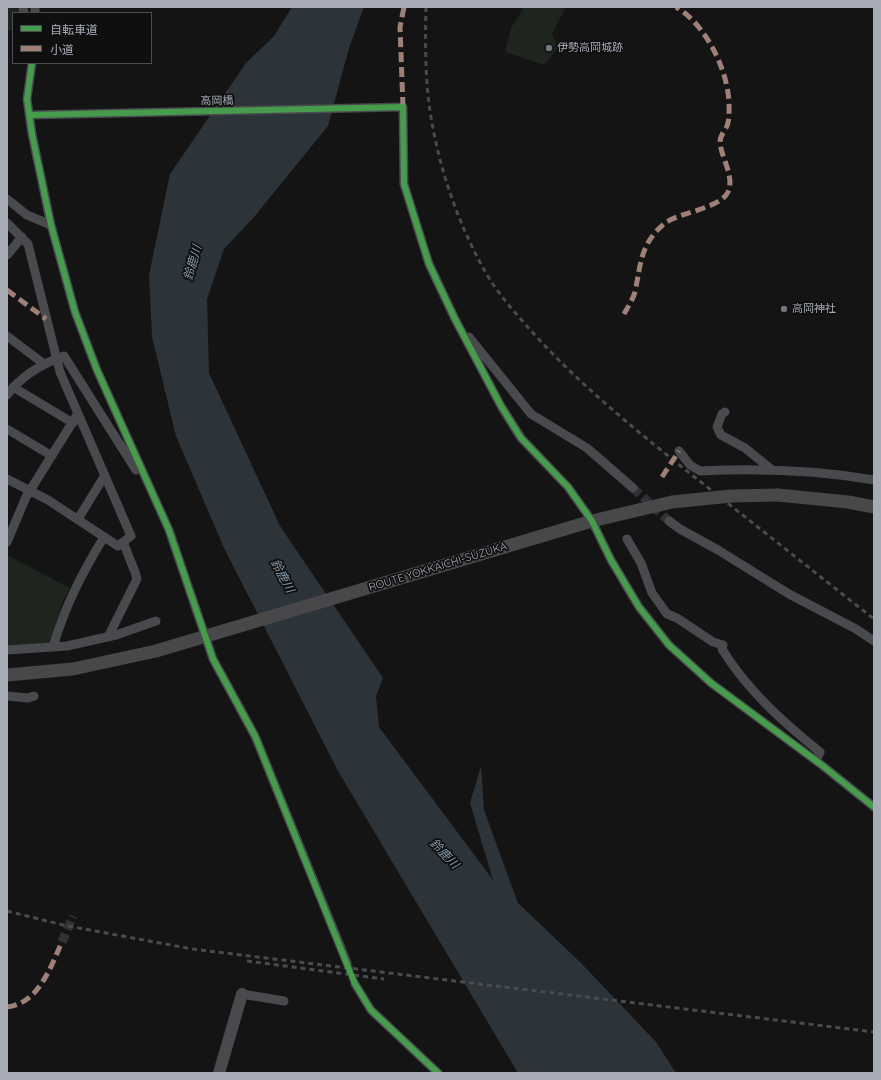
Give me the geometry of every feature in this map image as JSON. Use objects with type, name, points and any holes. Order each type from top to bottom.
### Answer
[{"type":"main road","name":"ROUTE YOKKAICHI-SUZUKA","points":[[7,675],[46,672],[101,664],[209,636],[576,525],[672,502],[731,496],[805,496],[874,507]]},
{"type":"street","points":[[31,64],[28,99],[29,115],[51,225],[75,312],[97,370],[169,530],[209,636],[213,658],[255,736],[347,963]]},
{"type":"street","name":"高岡橋","points":[[29,115],[403,107],[404,184],[429,264],[454,319]]},
{"type":"street","points":[[7,199],[27,215],[51,225]]},
{"type":"street","points":[[7,223],[28,244],[56,359],[77,415],[131,536],[118,546],[78,519],[31,491],[7,479]]},
{"type":"street","points":[[7,255],[22,237]]},
{"type":"street","points":[[454,319],[531,414],[587,448],[633,488]]},
{"type":"street","points":[[454,319],[501,406],[522,438],[568,487],[592,521],[611,560],[639,607],[668,645],[711,683],[816,760],[874,808]]},
{"type":"street","points":[[7,336],[44,364]]},
{"type":"street","points":[[7,395],[25,376],[44,364],[64,356],[153,496]]},
{"type":"street","points":[[13,387],[73,423]]},
{"type":"street","points":[[725,412],[722,414],[717,427],[721,435],[745,448],[771,469]]},
{"type":"street","points":[[7,542],[26,497],[77,415]]},
{"type":"street","points":[[7,429],[52,456]]},
{"type":"street","points":[[679,451],[690,465],[700,471],[771,469],[835,474],[874,480]]},
{"type":"street","points":[[78,519],[105,475]]},
{"type":"street","points":[[669,521],[789,594],[856,629],[874,641]]},
{"type":"street","points":[[53,647],[61,620],[71,595],[104,536]]},
{"type":"street","points":[[627,539],[641,563],[652,593],[660,606],[667,614],[677,618],[713,642],[723,645],[722,650],[724,653],[762,702],[820,752],[816,760]]},
{"type":"street","points":[[108,637],[136,579],[135,572],[123,542]]},
{"type":"street","points":[[7,650],[66,646],[108,637],[156,621]]},
{"type":"street","points":[[7,696],[28,698],[34,696]]},
{"type":"street","points":[[355,984],[371,1010],[438,1073]]},
{"type":"street","points":[[219,1073],[242,994],[284,1000]]},
{"type":"shaded area","points":[[7,7],[20,7],[20,12],[12,12],[12,31],[7,30]]},
{"type":"shaded area","points":[[524,7],[566,7],[552,34],[558,48],[544,65],[505,52],[511,28]]},
{"type":"shaded area","points":[[7,555],[70,588],[63,601],[50,643],[7,647]]},
{"type":"water","name":"鈴鹿川","points":[[292,7],[364,7],[349,48],[328,126],[254,217],[224,249],[207,299],[209,373],[280,526],[383,678],[376,696],[379,727],[493,880],[470,803],[481,766],[484,810],[518,903],[581,963],[656,1042],[676,1073],[518,1073],[338,771],[224,548],[176,436],[152,337],[149,275],[170,174],[246,63],[274,36]]},
{"type":"tunnel","points":[[633,488],[669,521]]},
{"type":"tunnel","points":[[62,942],[73,916]]},
{"type":"tunnel","points":[[347,963],[355,984]]},
{"type":"railway","points":[[426,7],[428,94],[432,123],[441,162],[446,181],[468,238],[486,273],[499,293],[544,345],[626,422],[874,619]]},
{"type":"railway","points":[[7,911],[63,925],[192,949],[874,1032]]},
{"type":"railway","points":[[247,961],[384,979]]},
{"type":"marked path","points":[[403,107],[400,27],[404,7]]},
{"type":"marked path","points":[[624,314],[635,292],[640,263],[650,239],[664,224],[670,220],[708,206],[724,198],[730,186],[729,173],[720,142],[729,118],[729,97],[726,82],[715,52],[707,38],[698,26],[676,7]]},
{"type":"marked path","points":[[7,290],[46,319]]},
{"type":"marked path","points":[[662,477],[679,451]]},
{"type":"marked path","points":[[7,1007],[18,1004],[35,992],[48,973],[62,942]]},
{"type":"cycle path","points":[[32,64],[27,99],[32,134],[51,225],[75,312],[97,370],[169,530],[213,659],[255,736],[355,984],[371,1010],[438,1073]]},
{"type":"cycle path","points":[[29,115],[403,107],[404,184],[429,264],[455,319],[501,406],[521,438],[568,487],[592,521],[611,560],[639,607],[669,645],[711,683],[823,766],[874,807]]},
{"type":"place","name":"伊勢高岡城跡","points":[[549,48]]},
{"type":"place","name":"高岡神社","points":[[784,309]]}]
